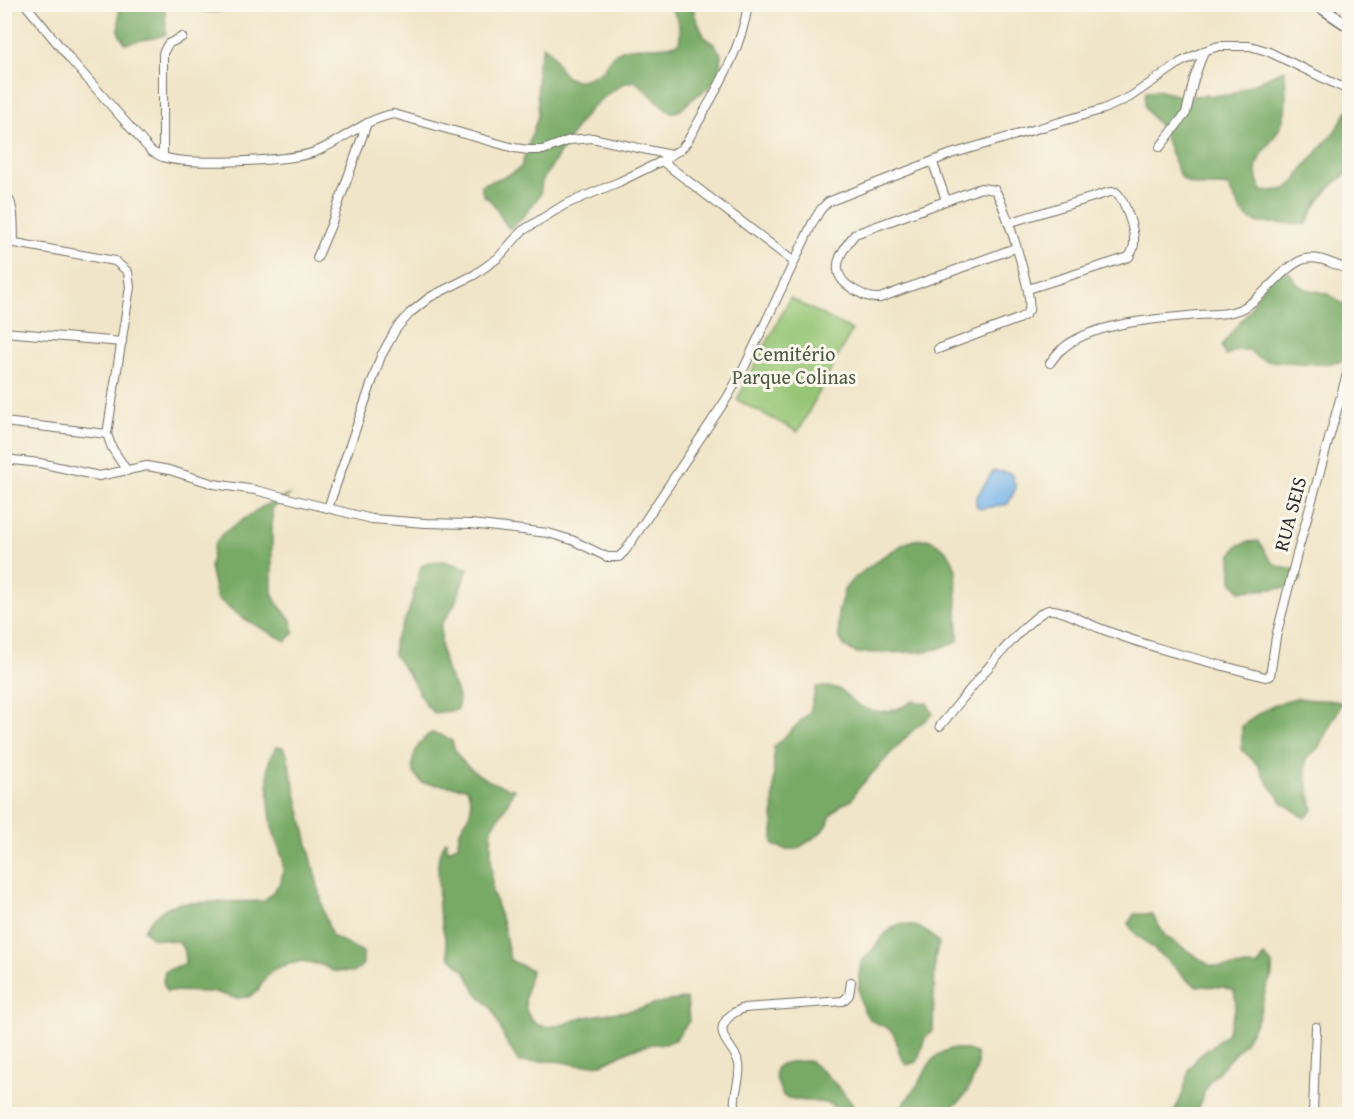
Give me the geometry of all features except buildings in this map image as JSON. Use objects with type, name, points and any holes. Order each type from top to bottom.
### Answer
[{"type":"main road","points":[[1316,4],[1349,28]]},
{"type":"street","points":[[25,4],[151,151],[163,157],[185,160],[252,160],[301,156],[325,147],[376,118],[394,114],[514,148],[529,150],[556,146],[570,140],[592,138],[671,155]]},
{"type":"street","points":[[328,508],[381,356],[396,328],[430,297],[474,275],[498,258],[522,231],[564,204],[663,161],[681,149],[728,68],[743,32],[748,4]]},
{"type":"street","points":[[163,157],[163,53],[168,44],[182,37]]},
{"type":"street","points":[[4,459],[40,463],[99,476],[147,466],[169,470],[214,484],[255,490],[391,521],[471,524],[548,533],[572,540],[607,557],[619,557],[727,398],[743,370],[813,222],[828,202],[980,145],[1104,109],[1130,97],[1182,62],[1204,51],[1233,45],[1250,46],[1267,51],[1350,91]]},
{"type":"street","points":[[1160,147],[1186,113],[1204,51]]},
{"type":"street","points":[[317,258],[367,123]]},
{"type":"street","points":[[663,161],[794,262]]},
{"type":"street","points":[[933,163],[946,200]]},
{"type":"street","points":[[938,349],[1025,315],[1030,305],[1028,289],[1008,223],[994,190],[981,188],[946,200],[855,234],[846,245],[837,269],[839,277],[843,283],[867,297],[880,298],[1015,248]]},
{"type":"street","points":[[4,192],[10,200],[14,242]]},
{"type":"street","points":[[1008,223],[1116,192],[1123,201],[1134,235],[1134,247],[1129,257],[1028,289]]},
{"type":"street","points":[[4,241],[115,261],[123,266],[130,278],[107,434],[112,448],[126,471]]},
{"type":"street","points":[[1050,363],[1061,350],[1079,338],[1099,330],[1158,319],[1236,311],[1252,302],[1285,273],[1306,259],[1319,260],[1350,270]]},
{"type":"street","points":[[4,332],[122,342]]},
{"type":"street","name":"RUA SEIS","points":[[940,726],[1019,633],[1048,610],[1059,610],[1106,631],[1165,649],[1265,677],[1271,675],[1276,637],[1317,476],[1350,363]]},
{"type":"street","points":[[4,422],[107,434]]},
{"type":"street","points":[[737,1114],[734,1106],[739,1064],[723,1034],[727,1019],[734,1012],[744,1008],[843,1001],[849,995],[851,982]]},
{"type":"street","points":[[1313,1114],[1316,1028]]},
{"type":"green space","points":[[188,4],[236,5],[212,12]]},
{"type":"green space","points":[[113,5],[165,5],[166,34],[126,44],[119,34],[119,10]]},
{"type":"green space","points":[[668,5],[693,5],[704,36],[721,54],[719,79],[681,110],[671,113],[635,81],[625,83],[613,90],[591,108],[579,123],[542,181],[540,195],[524,216],[510,229],[493,203],[483,195],[481,185],[511,174],[521,167],[538,116],[537,67],[543,46],[551,52],[566,77],[583,80],[604,69],[617,52],[636,47],[669,46],[679,43],[678,22]]},
{"type":"green space","points":[[1285,69],[1284,116],[1275,136],[1258,161],[1256,170],[1257,180],[1263,192],[1286,189],[1296,181],[1301,171],[1335,131],[1349,109],[1349,173],[1336,182],[1324,195],[1307,224],[1260,223],[1249,219],[1241,211],[1228,187],[1198,186],[1183,179],[1163,132],[1146,109],[1145,104],[1146,91],[1158,90],[1179,96],[1230,95]]},
{"type":"green space","points":[[1279,267],[1290,273],[1296,283],[1306,289],[1329,294],[1349,309],[1349,353],[1341,362],[1319,364],[1267,361],[1257,357],[1249,350],[1236,350],[1226,356],[1222,346],[1250,309],[1273,272]]},
{"type":"green space","name":"Cemitério Parque Colinas","points":[[790,298],[852,330],[798,432],[737,400]]},
{"type":"green space","points":[[291,494],[272,509],[272,592],[276,602],[291,620],[294,633],[286,641],[244,619],[217,598],[210,567],[214,545],[222,534],[262,507]]},
{"type":"green space","points":[[927,539],[946,551],[956,571],[958,641],[921,652],[856,653],[845,647],[839,637],[838,613],[844,590],[852,580],[882,557],[914,540]]},
{"type":"green space","points":[[1259,541],[1272,562],[1287,569],[1295,569],[1302,580],[1287,588],[1240,591],[1232,581],[1231,556],[1237,546]]},
{"type":"green space","points":[[443,561],[468,568],[454,606],[441,625],[441,649],[446,670],[459,700],[457,710],[434,713],[426,705],[409,675],[394,655],[394,642],[409,611],[421,566]]},
{"type":"green space","points":[[816,687],[839,689],[857,704],[871,711],[886,712],[914,701],[927,703],[933,714],[915,728],[893,751],[857,790],[851,801],[841,805],[831,815],[827,826],[817,836],[797,849],[785,849],[773,845],[774,747],[810,712]]},
{"type":"green space","points":[[1298,698],[1342,703],[1318,748],[1306,759],[1313,810],[1305,818],[1282,802],[1263,776],[1259,766],[1242,750],[1242,726],[1268,708]]},
{"type":"green space","points":[[431,733],[452,741],[460,758],[476,773],[485,779],[514,789],[506,807],[492,828],[492,891],[503,924],[510,960],[531,970],[525,997],[529,1017],[539,1025],[553,1026],[585,1017],[687,999],[689,1021],[675,1040],[665,1044],[653,1044],[633,1049],[602,1064],[578,1065],[557,1061],[519,1062],[506,1042],[493,1010],[476,992],[465,971],[449,956],[439,911],[438,862],[446,841],[448,851],[458,845],[461,828],[471,807],[467,788],[422,783],[414,772],[412,765],[417,749]]},
{"type":"green space","points":[[276,747],[283,747],[286,751],[325,916],[332,936],[363,952],[363,964],[355,972],[333,971],[322,965],[302,961],[281,966],[271,972],[258,991],[248,997],[235,998],[215,992],[166,991],[163,981],[165,971],[185,964],[185,952],[179,942],[152,938],[144,930],[155,917],[164,909],[180,903],[265,901],[281,882],[283,860],[272,827],[269,805],[268,768]]},
{"type":"green space","points":[[1134,914],[1152,914],[1165,936],[1209,965],[1258,966],[1264,956],[1272,964],[1272,976],[1266,988],[1259,1017],[1245,1042],[1209,1082],[1195,1114],[1173,1114],[1183,1093],[1189,1070],[1197,1058],[1227,1034],[1234,1014],[1236,1001],[1234,991],[1223,987],[1197,986],[1187,980],[1136,934],[1128,924]]},
{"type":"green space","points":[[899,924],[921,929],[939,943],[935,958],[933,1029],[925,1038],[917,1062],[907,1065],[899,1053],[892,1032],[871,1020],[866,1014],[859,992],[861,962],[887,932]]},
{"type":"green space","points":[[951,1049],[964,1049],[976,1053],[976,1073],[965,1095],[957,1104],[940,1112],[919,1115],[895,1114],[918,1085],[932,1060]]},
{"type":"green space","points":[[809,1061],[837,1085],[859,1114],[836,1114],[832,1105],[783,1096],[775,1070],[778,1066],[789,1062]]},
{"type":"water","points":[[993,471],[1011,473],[1016,488],[1008,504],[980,509],[976,505],[976,498]]}]
